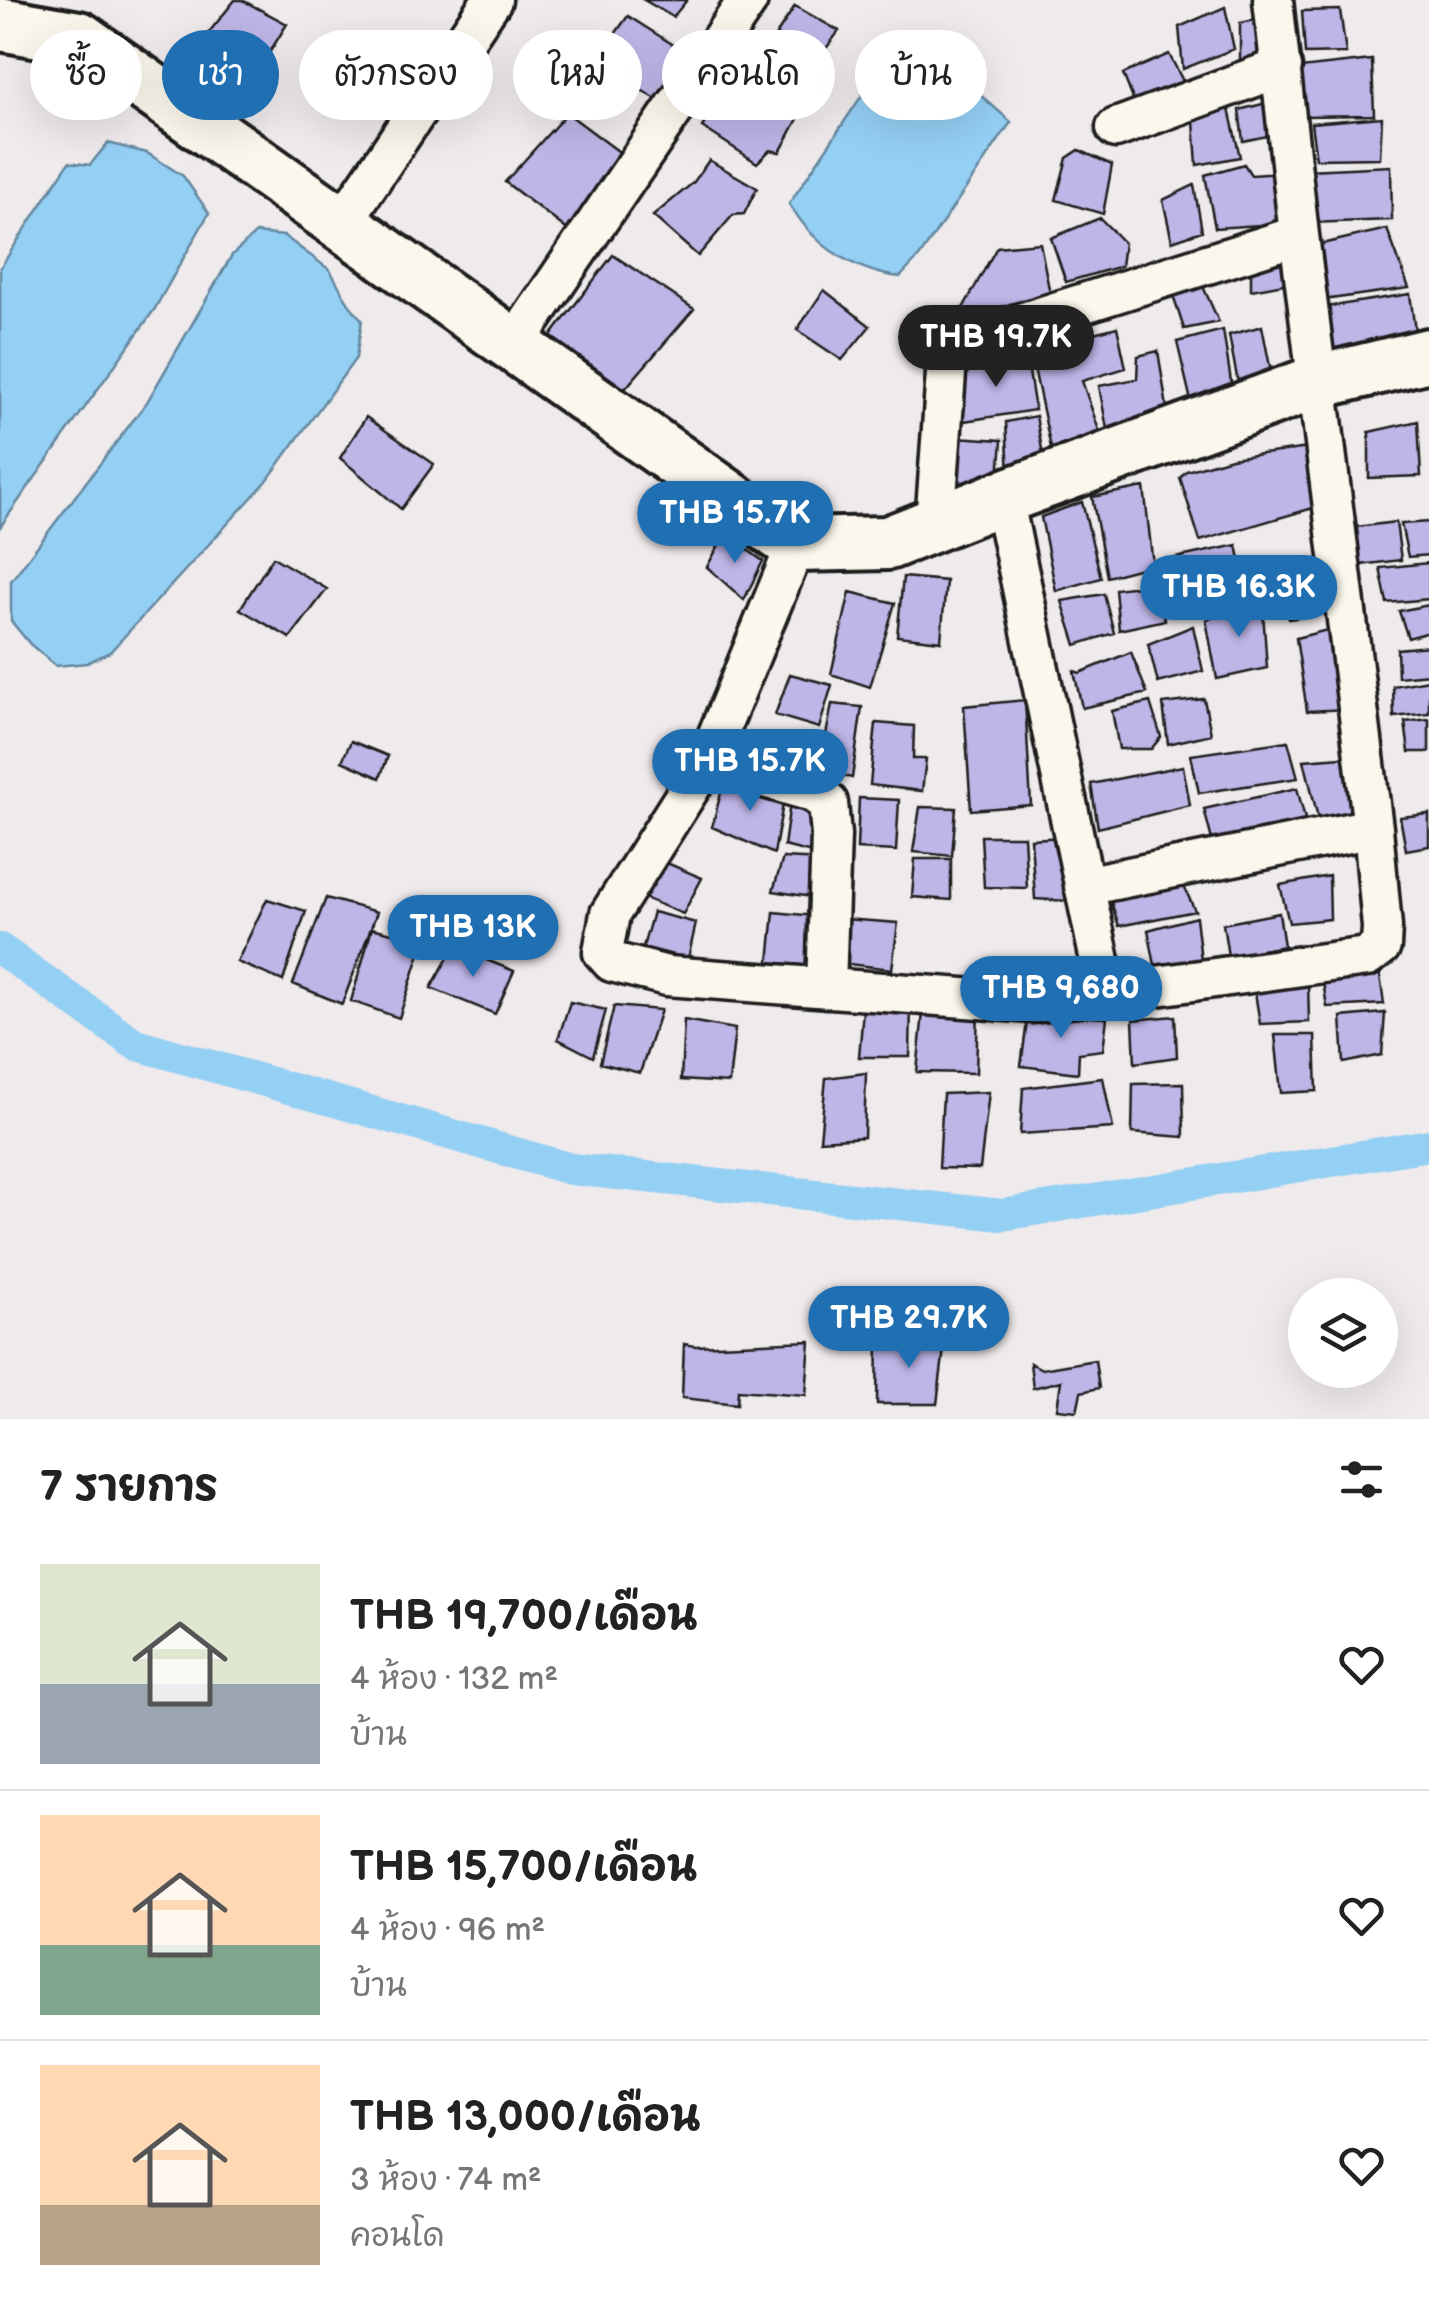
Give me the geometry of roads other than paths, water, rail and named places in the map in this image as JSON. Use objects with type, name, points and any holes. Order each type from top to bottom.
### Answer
[{"type":"street","points":[[342,223],[492,0]]},
{"type":"street","points":[[513,346],[748,0]]},
{"type":"street","points":[[796,546],[707,761],[610,914],[603,952],[612,962],[667,976],[1034,1002],[1367,957],[1381,946],[1373,828],[1273,0]]},
{"type":"street","points":[[0,24],[79,38],[796,546],[888,543],[1002,496],[1317,382],[1429,355]]},
{"type":"street","points":[[1116,128],[1282,67]]},
{"type":"street","points":[[934,524],[948,346],[1299,235]]},
{"type":"street","points":[[1002,496],[1106,994]]},
{"type":"street","points":[[707,761],[812,792],[828,803],[826,988]]},
{"type":"street","points":[[1084,886],[1373,828]]},
{"type":"water","points":[[987,101],[1011,122],[920,256],[900,277],[865,269],[832,251],[810,232],[789,204],[855,106],[855,120],[987,120]]},
{"type":"water","points":[[108,143],[147,153],[183,176],[209,213],[154,310],[0,527],[0,268],[69,162],[90,165]]},
{"type":"water","points":[[256,233],[284,236],[330,270],[362,320],[356,358],[266,482],[110,652],[87,663],[56,666],[11,621],[11,581],[147,402],[232,255]]},
{"type":"waterway","points":[[0,949],[135,1044],[571,1169],[1002,1215],[1429,1145]]}]
